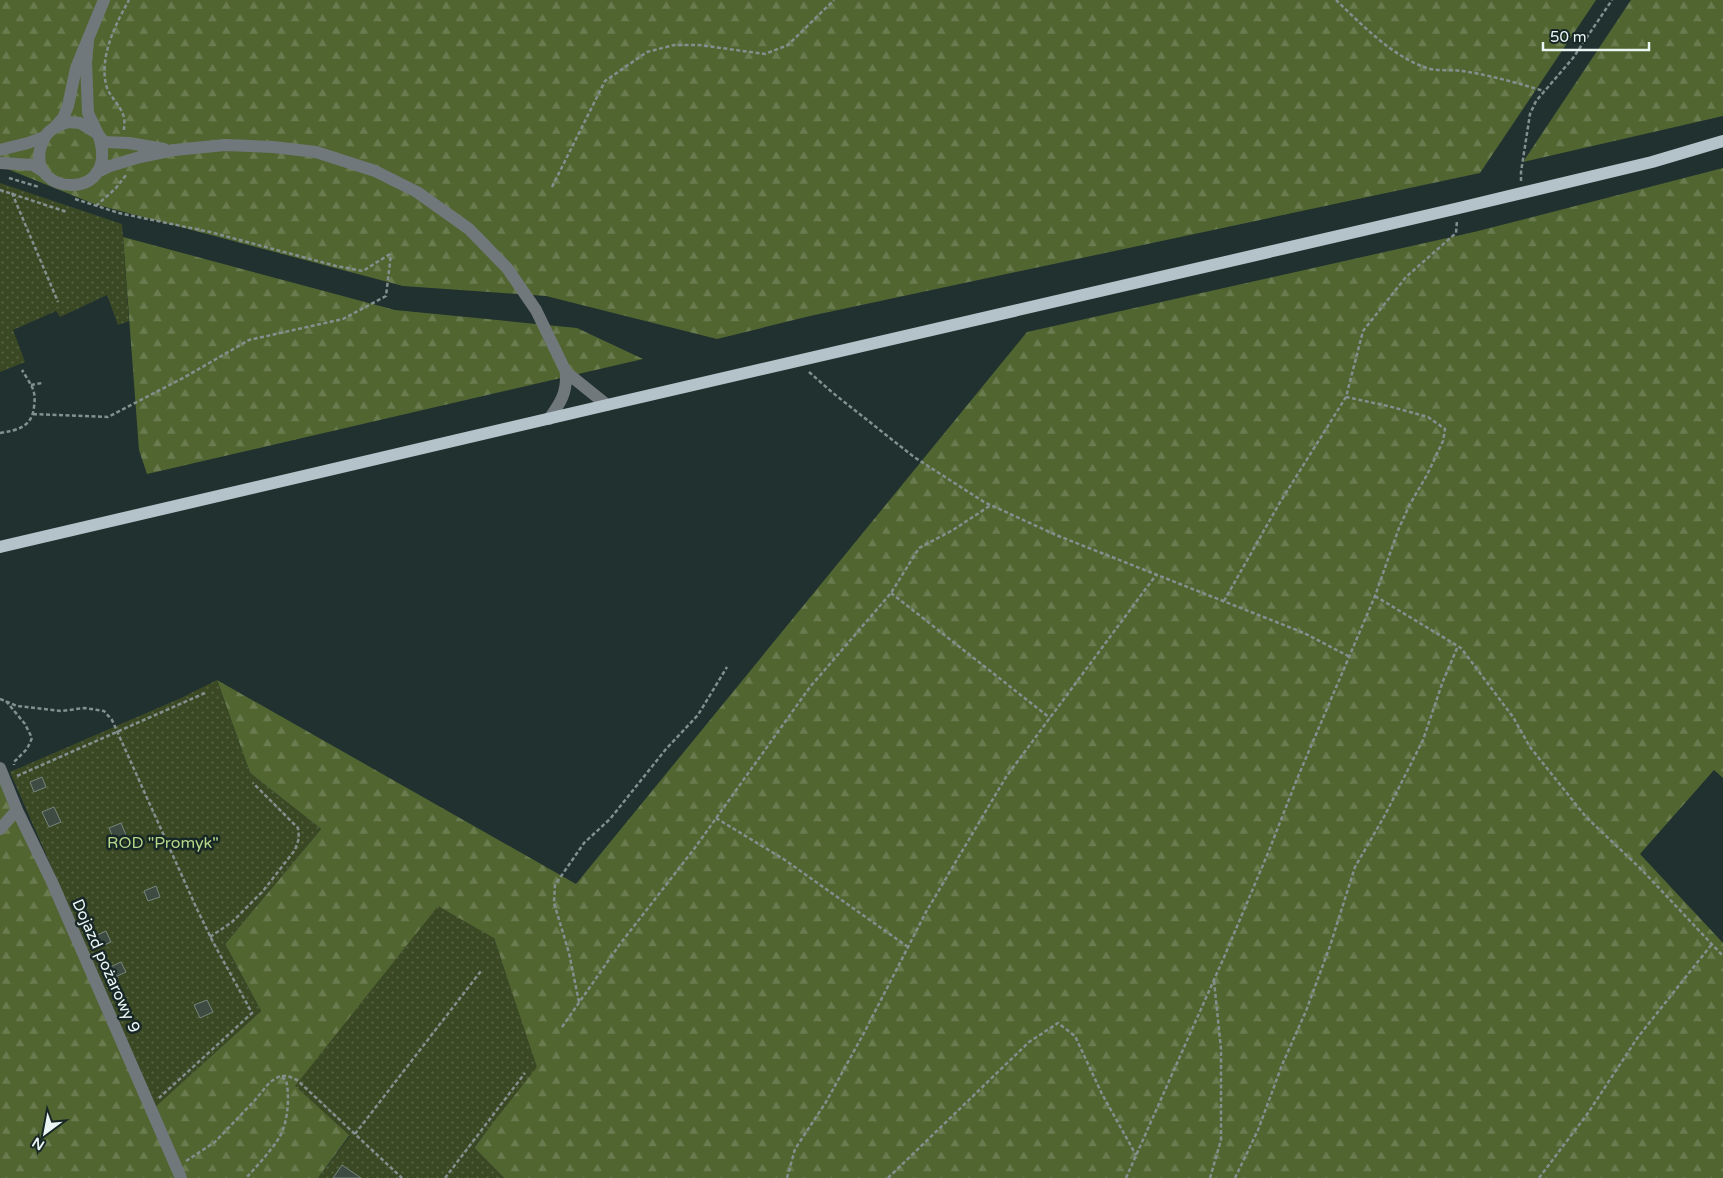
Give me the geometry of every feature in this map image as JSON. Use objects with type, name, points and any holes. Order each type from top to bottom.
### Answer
[{"type":"main road","points":[[0,547],[1459,208],[1652,162],[1723,142]]},
{"type":"lane","points":[[55,127],[63,118],[68,106],[76,68],[104,0]]},
{"type":"lane","points":[[88,42],[86,62],[88,113],[104,142],[123,142],[174,150]]},
{"type":"lane","points":[[0,162],[32,165],[44,172],[52,180],[62,184],[72,186],[82,184],[90,180],[102,164],[103,154],[98,134],[80,123],[69,122],[49,131],[44,137],[39,150],[44,172]]},
{"type":"lane","points":[[0,150],[28,144],[44,137]]},
{"type":"lane","points":[[97,172],[140,156],[174,150],[225,145],[273,147],[316,152],[375,171],[417,192],[469,228],[507,268],[536,310],[566,372],[607,405]]},
{"type":"lane","points":[[549,419],[560,403],[566,387],[566,372]]},
{"type":"lane","name":"Dojazd pożarowy 9","points":[[0,768],[179,1173]]},
{"type":"lane","points":[[0,829],[17,810]]},
{"type":"path","points":[[123,142],[124,117],[108,89],[105,75],[106,56],[114,32],[129,0]]},
{"type":"path","points":[[552,187],[604,81],[647,52],[674,45],[699,45],[765,54],[788,45],[834,0]]},
{"type":"path","points":[[1336,0],[1361,24],[1401,56],[1426,68],[1461,71],[1507,80],[1544,92]]},
{"type":"path","points":[[1522,193],[1521,172],[1530,114],[1536,101],[1573,58],[1612,0]]},
{"type":"path","points":[[96,206],[116,188],[126,175],[124,162]]},
{"type":"path","points":[[10,178],[45,189]]},
{"type":"path","points":[[0,190],[67,212]]},
{"type":"path","points":[[12,194],[58,302]]},
{"type":"path","points":[[33,414],[108,417],[185,377],[250,340],[343,319],[386,296],[391,254],[363,271],[336,266],[210,232],[119,213],[71,197]]},
{"type":"path","points":[[1224,601],[1279,504],[1346,397],[1363,331],[1406,277],[1456,233],[1459,208]]},
{"type":"path","points":[[797,361],[833,393],[914,457],[991,505],[1056,535],[1304,633],[1350,657]]},
{"type":"path","points":[[0,433],[15,430],[29,422],[33,414],[36,398],[22,370]]},
{"type":"path","points":[[31,385],[42,383]]},
{"type":"path","points":[[1126,1178],[1214,980],[1297,779],[1376,596],[1399,528],[1443,440],[1445,429],[1428,417],[1346,397]]},
{"type":"path","points":[[562,1027],[620,944],[694,849],[810,687],[891,593],[919,548],[953,530],[991,505]]},
{"type":"path","points":[[787,1178],[795,1149],[826,1102],[926,912],[1006,777],[1156,575]]},
{"type":"path","points":[[891,593],[1050,718]]},
{"type":"path","points":[[1376,596],[1461,648],[1513,717],[1530,747],[1586,817],[1642,870],[1723,956]]},
{"type":"path","points":[[1235,1178],[1258,1130],[1282,1065],[1306,1011],[1330,946],[1355,867],[1385,815],[1423,740],[1443,681],[1458,646]]},
{"type":"path","points":[[579,1002],[569,953],[554,903],[555,885],[584,843],[610,818],[666,749],[698,715],[726,667]]},
{"type":"path","points":[[17,776],[205,693]]},
{"type":"path","points":[[0,699],[18,706],[61,711],[85,708],[104,711],[112,720],[210,937],[252,1012],[158,1099],[154,1091]]},
{"type":"path","points":[[6,701],[25,724],[32,738],[27,749],[14,762],[14,770],[20,784]]},
{"type":"path","points":[[210,937],[232,922],[263,891],[295,850],[299,838],[298,828],[253,783]]},
{"type":"path","points":[[716,818],[786,860],[908,947]]},
{"type":"path","points":[[1539,1178],[1588,1113],[1638,1037],[1712,944]]},
{"type":"path","points":[[356,1134],[482,971]]},
{"type":"path","points":[[1210,1178],[1221,1140],[1221,1050],[1214,980]]},
{"type":"path","points":[[888,1178],[1030,1042],[1058,1023],[1075,1036],[1102,1094],[1136,1156]]},
{"type":"path","points":[[445,1178],[525,1073]]},
{"type":"path","points":[[179,1173],[214,1142],[270,1082],[280,1076],[288,1076],[297,1080],[402,1178]]},
{"type":"path","points":[[246,1178],[280,1137],[286,1119],[288,1088],[286,1080],[280,1076]]},
{"type":"green space","points":[[0,0],[1596,0],[1480,173],[810,316],[717,339],[546,296],[403,286],[94,204],[0,166]]},
{"type":"green space","points":[[1631,0],[1723,0],[1723,116],[1523,162]]},
{"type":"green space","points":[[1723,168],[1723,778],[1714,770],[1640,854],[1723,943],[1723,1178],[504,1178],[474,1148],[488,1129],[505,972],[494,938],[318,1178],[186,1178],[156,1106],[261,1011],[225,944],[321,829],[250,773],[217,680],[576,884],[1027,332],[1474,232]]},
{"type":"green space","points":[[0,183],[122,224],[129,321],[118,325],[107,295],[60,317],[56,311],[13,330],[25,362],[0,372]]},
{"type":"green space","points":[[123,237],[395,310],[577,328],[643,359],[147,474],[139,450]]},
{"type":"green space","name":"ROD \"Promyk\"","points":[[217,680],[250,773],[321,829],[225,944],[261,1011],[156,1106],[10,772],[181,698]]},
{"type":"green space","points":[[0,775],[177,1178],[0,1178]]},
{"type":"green space","points":[[438,906],[494,938],[537,1067],[474,1147],[504,1178],[318,1178],[350,1136],[295,1086]]},
{"type":"building","points":[[42,777],[46,787],[34,792],[30,782]]},
{"type":"building","points":[[54,807],[61,822],[49,827],[42,812]]},
{"type":"building","points":[[121,823],[126,835],[114,840],[109,828]]},
{"type":"building","points":[[156,886],[160,897],[148,901],[144,891]]},
{"type":"building","points":[[106,931],[111,942],[100,947],[95,936]]},
{"type":"building","points":[[121,962],[126,972],[115,977],[110,967]]},
{"type":"building","points":[[207,1000],[213,1012],[200,1018],[194,1005]]},
{"type":"building","points":[[342,1165],[361,1178],[333,1178]]}]
